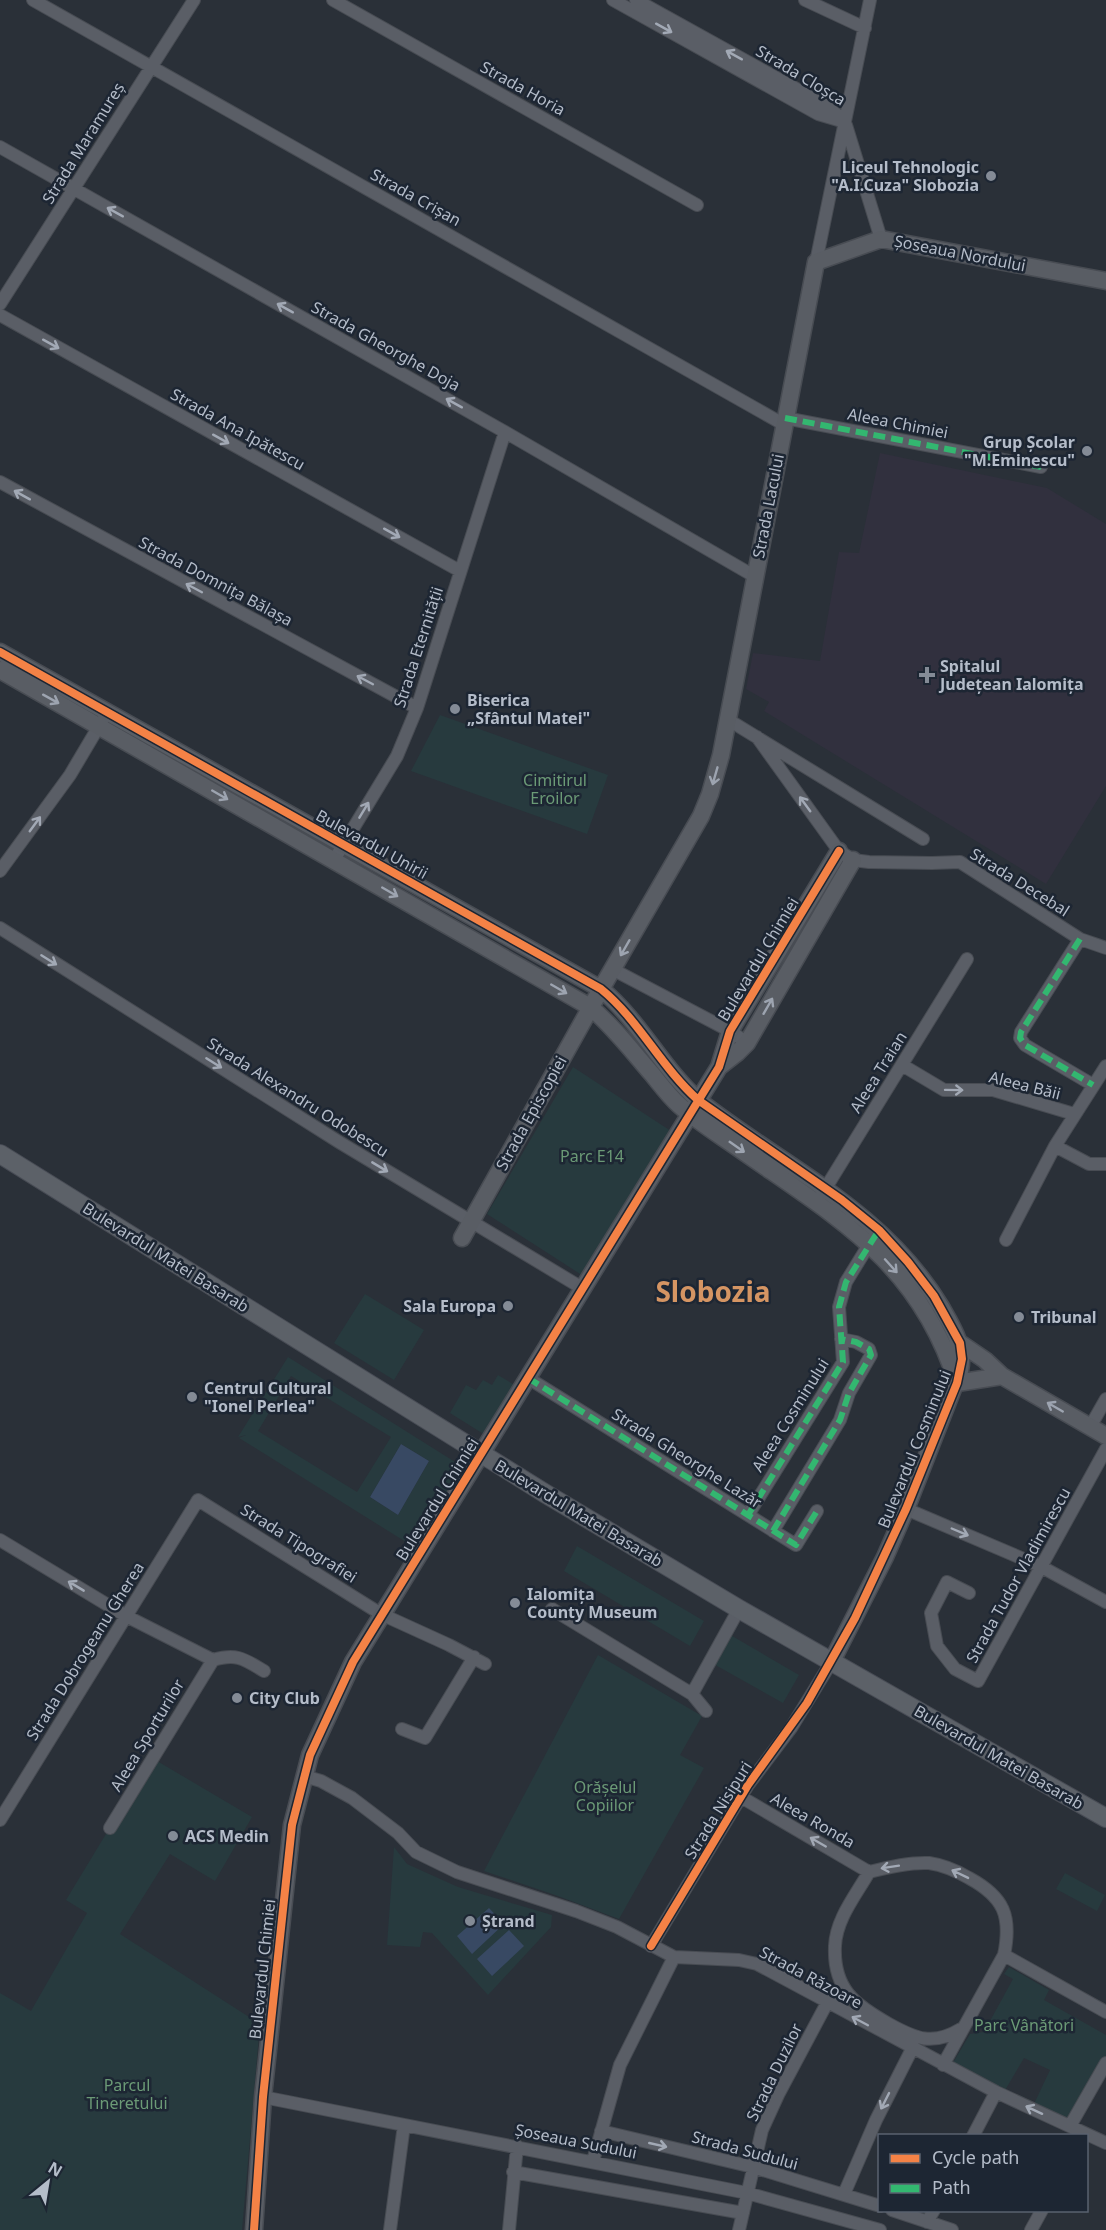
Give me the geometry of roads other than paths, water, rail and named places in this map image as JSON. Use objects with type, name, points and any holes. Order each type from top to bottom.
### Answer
[{"type":"main road","name":"Bulevardul Matei Basarab","points":[[0,1154],[481,1453],[740,1609],[1106,1818]]},
{"type":"street","name":"Strada Crișan","points":[[33,0],[784,421]]},
{"type":"street","name":"Strada Maramureș","points":[[0,304],[194,0]]},
{"type":"street","name":"Strada Horia","points":[[333,0],[697,205]]},
{"type":"street","name":"Strada Cloșca","points":[[613,0],[818,114],[845,122]]},
{"type":"street","name":"Strada Cloșca","points":[[636,0],[822,103],[845,122]]},
{"type":"street","points":[[805,0],[865,28]]},
{"type":"street","name":"Strada Lacului","points":[[601,989],[700,816],[710,794],[719,764],[784,421],[870,0]]},
{"type":"street","points":[[845,122],[881,239]]},
{"type":"street","name":"Strada Gheorghe Doja","points":[[0,147],[506,432],[754,576]]},
{"type":"street","name":"Șoseaua Nordului","points":[[816,262],[881,239],[1106,281]]},
{"type":"street","name":"Strada Ana Ipătescu","points":[[0,315],[460,571]]},
{"type":"street","name":"Aleea Chimiei","points":[[784,421],[1041,467]]},
{"type":"street","name":"Strada Eternității","points":[[334,860],[397,756],[417,708],[506,432]]},
{"type":"street","name":"Strada Domnița Bălașa","points":[[0,482],[417,708]]},
{"type":"street","name":"Bulevardul Unirii","points":[[0,652],[103,719],[334,860],[590,1007],[614,1029],[673,1100],[694,1107]]},
{"type":"street","name":"Bulevardul Unirii","points":[[0,670],[103,719],[344,844],[601,989],[622,1008],[683,1086],[694,1107]]},
{"type":"street","points":[[0,871],[70,775],[103,719]]},
{"type":"street","points":[[727,719],[923,839]]},
{"type":"street","points":[[757,737],[846,855]]},
{"type":"street","name":"Strada Decebal","points":[[846,855],[932,863],[960,862],[1080,939],[1106,948]]},
{"type":"street","name":"Bulevardul Chimiei","points":[[254,2230],[263,2097],[292,1825],[310,1755],[340,1687],[381,1614],[719,1067],[730,1032],[846,855]]},
{"type":"street","name":"Bulevardul Chimiei","points":[[719,1067],[747,1043],[846,855]]},
{"type":"street","name":"Strada Alexandru Odobescu","points":[[0,928],[344,1146],[582,1288]]},
{"type":"street","points":[[1080,939],[1021,1032],[1020,1038],[1025,1045],[1093,1085]]},
{"type":"street","name":"Aleea Traian","points":[[821,1195],[968,959]]},
{"type":"street","points":[[612,969],[747,1043]]},
{"type":"street","name":"Strada Episcopiei","points":[[462,1238],[601,989]]},
{"type":"street","name":"Aleea Băii","points":[[903,1065],[944,1090],[993,1090],[1074,1114]]},
{"type":"street","name":"Aleea Băii","points":[[1006,1240],[1055,1146],[1106,1066]]},
{"type":"street","name":"Bulevardul Cosminului","points":[[694,1107],[821,1195],[922,1279],[960,1343],[962,1359],[957,1383],[906,1509],[832,1661]]},
{"type":"street","points":[[1055,1146],[1089,1164],[1106,1164]]},
{"type":"street","name":"Bulevardul Cosminului","points":[[874,1237],[897,1273],[921,1304],[945,1346],[957,1383]]},
{"type":"street","name":"Aleea Cosminului","points":[[748,1515],[843,1362],[839,1307],[846,1282],[874,1237]]},
{"type":"street","points":[[773,1531],[840,1420],[849,1393],[871,1355],[869,1349],[861,1344],[841,1339]]},
{"type":"street","points":[[960,1343],[985,1360],[1002,1376],[1106,1436]]},
{"type":"street","points":[[957,1383],[1002,1376]]},
{"type":"street","name":"Strada Gheorghe Lazăr","points":[[528,1378],[796,1545],[817,1511]]},
{"type":"street","points":[[1090,1427],[1106,1399]]},
{"type":"street","name":"Strada Tudor Vladimirescu","points":[[969,1593],[947,1582],[931,1613],[937,1646],[955,1669],[978,1681],[1106,1449]]},
{"type":"street","name":"Strada Tipografiei","points":[[198,1500],[381,1614],[485,1664]]},
{"type":"street","name":"Strada Dobrogeanu Gherea","points":[[0,1820],[198,1500]]},
{"type":"street","points":[[906,1509],[1040,1566],[1106,1602]]},
{"type":"street","points":[[0,1540],[126,1616],[213,1660],[229,1655],[239,1657],[264,1671]]},
{"type":"street","points":[[552,1609],[692,1694],[706,1711]]},
{"type":"street","points":[[692,1694],[740,1609]]},
{"type":"street","points":[[402,1729],[425,1738],[474,1657]]},
{"type":"street","name":"Aleea Sporturilor","points":[[110,1828],[213,1660]]},
{"type":"street","name":"Strada Nisipuri","points":[[651,1946],[741,1797],[791,1728],[832,1661]]},
{"type":"street","name":"Strada Răzoare","points":[[304,1776],[321,1781],[352,1798],[398,1833],[416,1852],[457,1872],[576,1911],[617,1927],[674,1957],[739,1960],[757,1964],[912,2049],[1083,2134]]},
{"type":"street","name":"Aleea Ronda","points":[[741,1797],[869,1872]]},
{"type":"street","points":[[943,2065],[1004,1955],[1007,1919],[1000,1903],[981,1885],[945,1867],[930,1863],[911,1864],[869,1872],[842,1917],[838,1929],[835,1961],[844,1989],[860,2007],[915,2037],[936,2040],[948,2037],[961,2029]]},
{"type":"street","points":[[1004,1955],[1106,2012]]},
{"type":"street","points":[[593,2162],[620,2065],[674,1957]]},
{"type":"street","points":[[827,2003],[844,1989]]},
{"type":"street","name":"Strada Duzilor","points":[[739,2230],[762,2130],[827,2003]]},
{"type":"street","points":[[844,2194],[876,2120],[912,2049]]},
{"type":"street","points":[[1070,2126],[1106,2063]]},
{"type":"street","points":[[974,2134],[996,2092]]},
{"type":"street","name":"Șoseaua Sudului","points":[[263,2097],[747,2193],[880,2230]]},
{"type":"street","points":[[390,2230],[404,2126]]},
{"type":"street","name":"Strada Sudului","points":[[601,2131],[753,2167],[878,2206]]},
{"type":"street","name":"Strada Răzoare","points":[[1088,2136],[1106,2144]]},
{"type":"street","points":[[509,2230],[517,2146]]},
{"type":"street","points":[[513,2172],[743,2212]]},
{"type":"street","points":[[895,2212],[952,2230]]},
{"type":"street","points":[[927,2222],[933,2212]]},
{"type":"street","points":[[1031,2230],[1041,2212]]},
{"type":"water","points":[[401,1444],[429,1461],[398,1515],[370,1497]]},
{"type":"water","points":[[489,1908],[504,1924],[472,1954],[457,1936]]},
{"type":"water","points":[[509,1930],[524,1946],[492,1976],[477,1959]]},
{"type":"place","name":"Liceul Tehnologic \"A.I.Cuza\" Slobozia","points":[[991,176]]},
{"type":"place","name":"Grup Școlar \"M.Eminescu\"","points":[[1087,451]]},
{"type":"place","name":"Spitalul Județean Ialomița","points":[[927,675]]},
{"type":"place","name":"Biserica „Sfântul Matei\"","points":[[455,709]]},
{"type":"place","name":"Sala Europa","points":[[508,1306]]},
{"type":"place","name":"Tribunal","points":[[1019,1317]]},
{"type":"place","name":"Centrul Cultural \"Ionel Perlea\"","points":[[192,1397]]},
{"type":"place","name":"Ialomița County Museum","points":[[515,1603]]},
{"type":"place","name":"City Club","points":[[237,1698]]},
{"type":"place","name":"ACS Medin","points":[[173,1836]]},
{"type":"place","name":"Ștrand","points":[[470,1921]]},
{"type":"district","name":"Slobozia","points":[[713,1292]]},
{"type":"park label","name":"Cimitirul Eroilor","points":[[555,789]]},
{"type":"park label","name":"Parc E14","points":[[592,1156]]},
{"type":"park label","name":"Orășelul Copiilor","points":[[605,1796]]},
{"type":"park label","name":"Parc Vânători","points":[[1024,2025]]},
{"type":"park label","name":"Parcul Tineretului","points":[[127,2094]]}]
